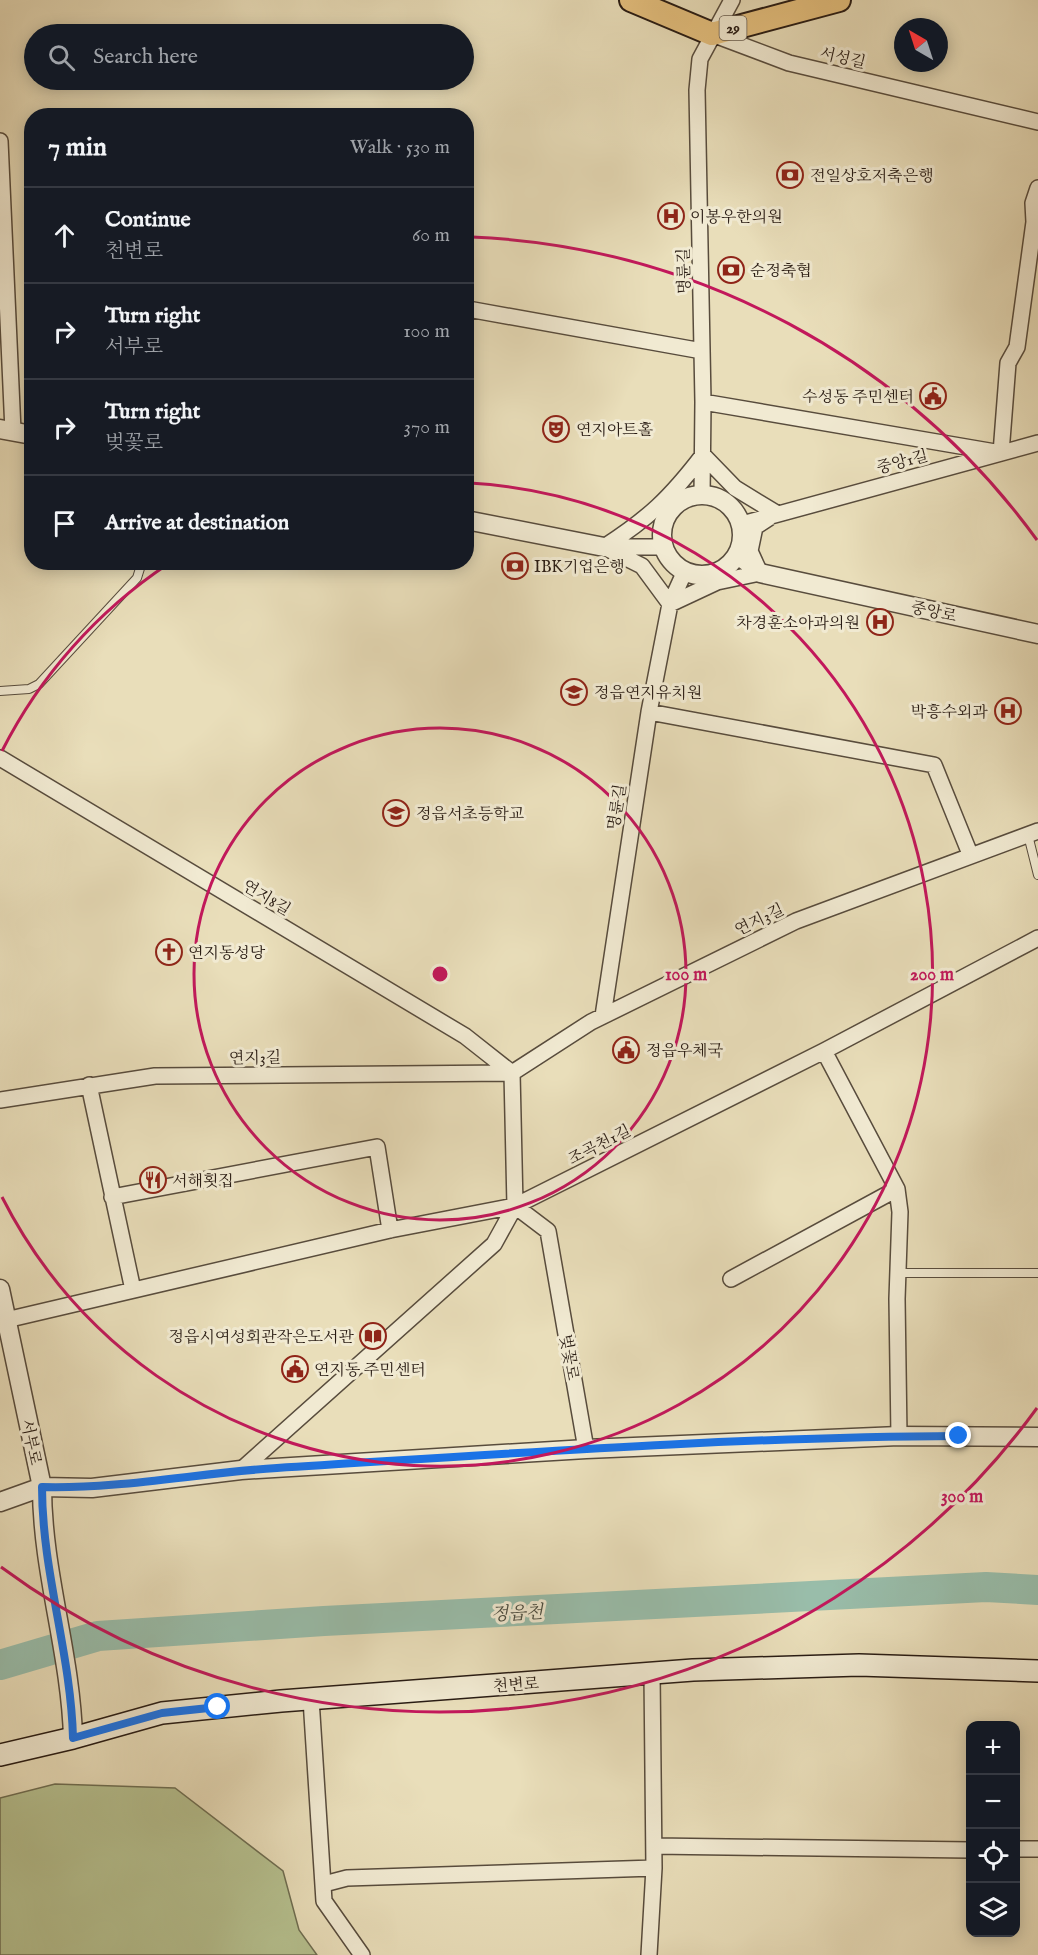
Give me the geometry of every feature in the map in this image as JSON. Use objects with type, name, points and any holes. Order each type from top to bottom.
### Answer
[{"type":"main road","name":"29","points":[[631,0],[712,34],[839,0]]},
{"type":"main road","name":"천변로","points":[[0,1755],[73,1738],[162,1713],[311,1699],[652,1673],[859,1665],[1038,1671]]},
{"type":"street","name":"명륜길","points":[[702,496],[703,402],[698,90],[700,59],[732,0]]},
{"type":"street","name":"서성길","points":[[712,34],[789,63],[1038,122]]},
{"type":"street","points":[[0,141],[6,430],[24,433]]},
{"type":"street","points":[[703,402],[1001,453],[1008,363],[1017,347],[1034,222],[1033,203],[1038,188]]},
{"type":"street","points":[[474,310],[702,351]]},
{"type":"street","name":"중앙1길","points":[[742,524],[1038,443]]},
{"type":"street","points":[[604,547],[639,524],[674,493],[703,455],[735,488],[776,513],[756,527],[750,551],[760,573]]},
{"type":"street","points":[[715,496],[727,503],[742,524],[743,537],[735,556],[729,564],[715,572],[700,575],[685,571],[670,559],[664,547],[663,524],[671,509],[687,499],[715,496]]},
{"type":"street","points":[[474,522],[604,547],[664,547]]},
{"type":"street","points":[[604,547],[642,566],[670,604],[717,582],[760,573]]},
{"type":"street","points":[[735,556],[760,573]]},
{"type":"street","name":"명륜길","points":[[603,1016],[649,712],[670,604],[685,571]]},
{"type":"street","name":"중앙로","points":[[760,573],[1038,634]]},
{"type":"street","points":[[649,712],[934,765],[970,854]]},
{"type":"street","name":"연지8길","points":[[0,758],[465,1036],[512,1073]]},
{"type":"street","name":"연지3길","points":[[0,1100],[155,1076],[512,1073],[603,1016],[796,921],[970,854],[1033,833]]},
{"type":"street","name":"조곡천1길","points":[[6,1320],[390,1230],[515,1206],[824,1050],[1038,938]]},
{"type":"street","points":[[824,1050],[897,1189],[900,1212],[898,1436]]},
{"type":"street","points":[[241,1470],[494,1245],[515,1206],[512,1073]]},
{"type":"street","points":[[89,1085],[133,1290]]},
{"type":"street","points":[[112,1197],[377,1147],[390,1230]]},
{"type":"street","points":[[731,1279],[897,1189]]},
{"type":"street","name":"벚꽃로","points":[[515,1206],[548,1231],[586,1449]]},
{"type":"street","name":"서부로","points":[[0,1289],[42,1487],[42,1518],[72,1700],[73,1738]]},
{"type":"street","points":[[0,1502],[42,1487],[92,1488],[241,1470],[586,1449],[898,1436],[1038,1437]]},
{"type":"street","points":[[649,1955],[654,1868],[652,1673]]},
{"type":"street","points":[[311,1699],[324,1901],[362,1955]]},
{"type":"street","points":[[654,1846],[966,1850]]},
{"type":"street","points":[[1020,1850],[1038,1849]]},
{"type":"street","points":[[324,1884],[347,1878],[654,1868]]},
{"type":"lane","points":[[0,691],[29,689],[39,684],[137,578],[140,570]]},
{"type":"lane","points":[[1033,833],[1038,875]]},
{"type":"lane","points":[[898,1273],[1038,1273]]},
{"type":"green space","points":[[55,1784],[175,1788],[283,1871],[299,1930],[317,1955],[0,1955],[0,1798]]},
{"type":"waterway","name":"정읍천","points":[[0,1665],[98,1636],[324,1621],[986,1587],[1038,1590]]},
{"type":"place","name":"전일상호저축은행","points":[[790,175]]},
{"type":"place","name":"이봉우한의원","points":[[671,216]]},
{"type":"place","name":"순정축협","points":[[731,270]]},
{"type":"place","name":"수성동 주민센터","points":[[933,396]]},
{"type":"place","name":"연지아트홀","points":[[556,429]]},
{"type":"place","name":"IBK기업은행","points":[[515,566]]},
{"type":"place","name":"차경훈소아과의원","points":[[880,622]]},
{"type":"place","name":"정읍연지유치원","points":[[574,692]]},
{"type":"place","name":"박흥수외과","points":[[1008,711]]},
{"type":"place","name":"정읍서초등학교","points":[[396,813]]},
{"type":"place","name":"연지동성당","points":[[169,952]]},
{"type":"place","name":"정읍우체국","points":[[626,1050]]},
{"type":"place","name":"서해횟집","points":[[153,1180]]},
{"type":"place","name":"정읍시여성회관작은도서관","points":[[373,1336]]},
{"type":"place","name":"연지동 주민센터","points":[[295,1369]]},
{"type":"route","points":[[218,1707],[162,1713],[73,1738],[72,1700],[42,1518],[42,1487],[92,1488],[241,1470],[586,1449],[898,1436],[959,1436]]}]
